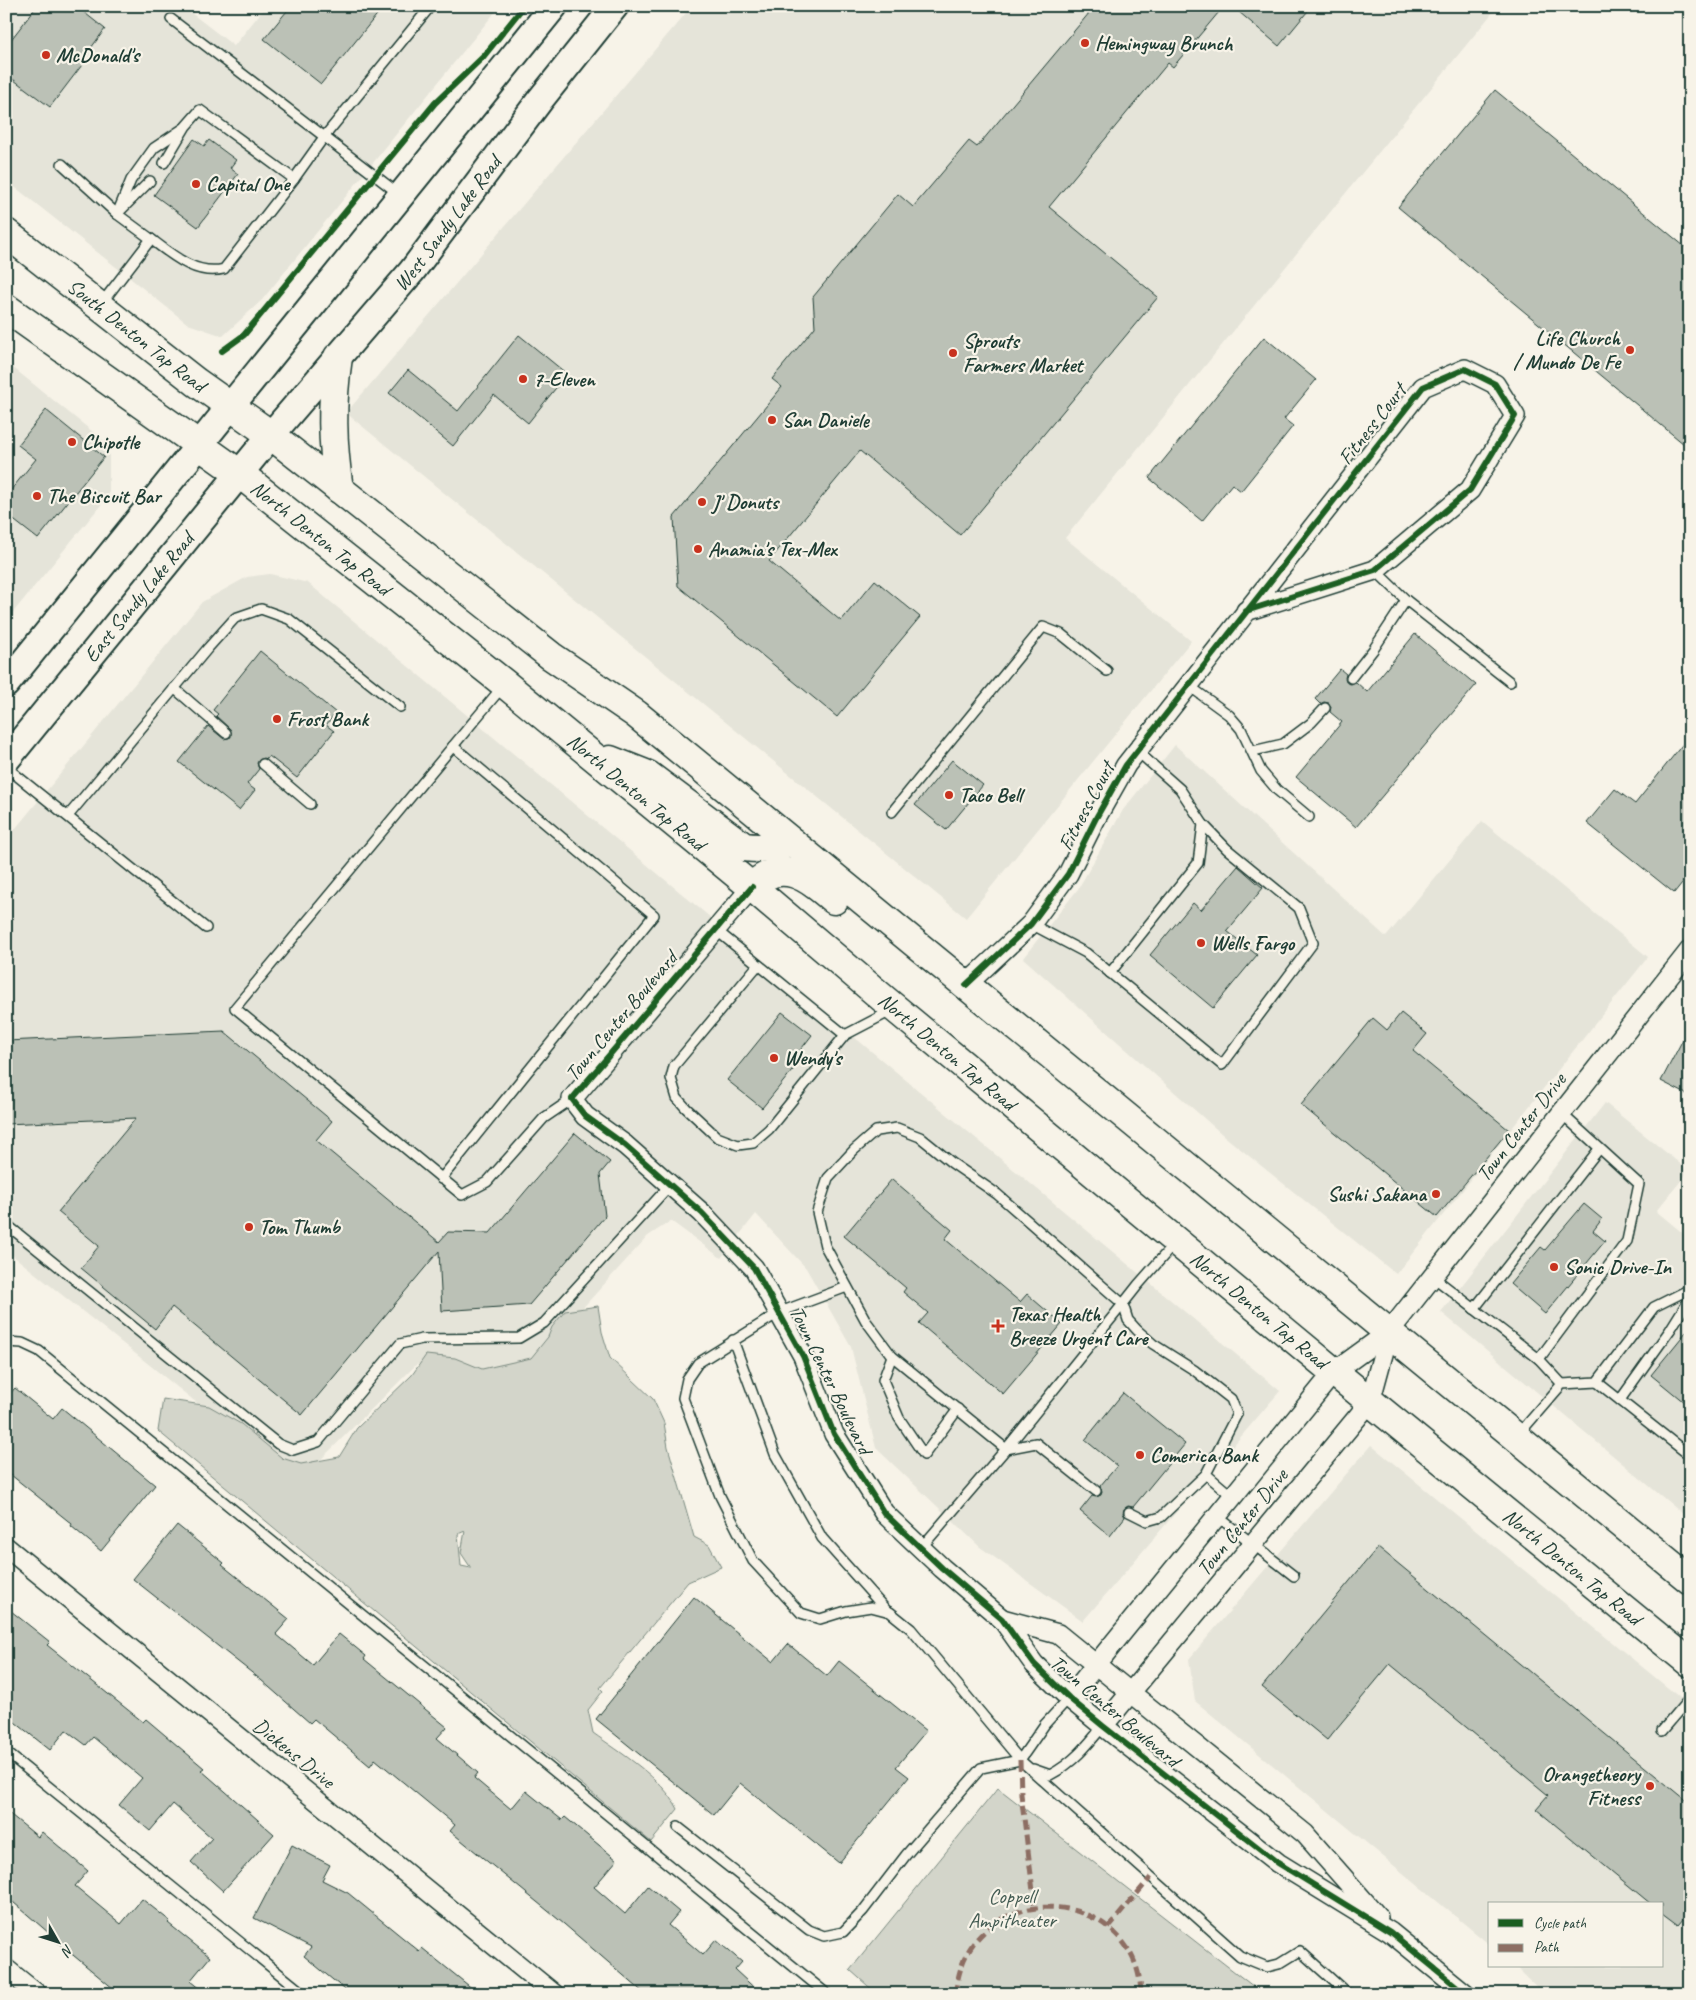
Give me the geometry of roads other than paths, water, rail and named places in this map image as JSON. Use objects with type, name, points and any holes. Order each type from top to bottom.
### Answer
[{"type":"main road","points":[[6,684],[554,6]]},
{"type":"main road","name":"West Sandy Lake Road","points":[[271,435],[412,271],[540,100],[615,6]]},
{"type":"main road","name":"South Denton Tap Road","points":[[6,233],[231,407],[271,435]]},
{"type":"main road","points":[[6,308],[200,445]]},
{"type":"main road","points":[[338,357],[332,425],[339,489]]},
{"type":"main road","points":[[271,435],[551,656],[636,714],[1690,1580]]},
{"type":"main road","name":"East Sandy Lake Road","points":[[6,760],[271,435]]},
{"type":"main road","name":"North Denton Tap Road","points":[[200,445],[240,474],[505,684],[752,887],[896,1009],[1370,1402],[1690,1663]]},
{"type":"main road","points":[[583,748],[648,775],[744,847],[760,849],[792,842]]},
{"type":"main road","points":[[752,887],[771,874],[784,871],[798,874],[810,880],[888,942],[944,966]]},
{"type":"street","name":"Fitness Court","points":[[966,985],[1031,924],[1068,874],[1096,818],[1126,765],[1188,685],[1246,611],[1422,387],[1465,369],[1495,384],[1515,416],[1470,490],[1375,570],[1246,611]]},
{"type":"street","name":"Town Center Boulevard","points":[[752,887],[572,1099],[585,1116],[625,1145],[702,1213],[754,1268],[804,1356],[834,1434],[884,1513],[1002,1619],[1034,1664],[1069,1698],[1278,1863],[1390,1932]]},
{"type":"street","name":"Town Center Drive","points":[[1069,1698],[1334,1372],[1388,1332],[1690,950]]},
{"type":"street","name":"Town Center Drive","points":[[1103,1726],[1370,1402],[1388,1332]]},
{"type":"street","name":"Dickens Drive","points":[[6,1547],[554,1994]]},
{"type":"street","name":"Town Center Boulevard","points":[[1002,1619],[1058,1634],[1305,1834],[1390,1932],[1456,1991]]},
{"type":"street","points":[[6,1969],[37,1994]]},
{"type":"lane","points":[[62,164],[117,214],[150,240],[181,260],[202,270],[214,272],[224,269],[324,137],[430,7]]},
{"type":"lane","points":[[171,19],[401,196]]},
{"type":"lane","points":[[164,163],[186,126],[200,110],[294,179]]},
{"type":"lane","points":[[117,214],[131,180],[154,148],[186,126]]},
{"type":"lane","points":[[117,214],[150,181]]},
{"type":"lane","points":[[100,306],[150,240]]},
{"type":"lane","points":[[1375,570],[1406,600],[1510,682]]},
{"type":"lane","points":[[1350,678],[1373,650],[1406,600]]},
{"type":"lane","points":[[68,816],[235,618],[261,609],[289,618],[400,707]]},
{"type":"lane","points":[[892,812],[1043,627],[1061,634],[1107,671]]},
{"type":"lane","points":[[505,684],[235,1008],[462,1195],[487,1182],[544,1118],[572,1099]]},
{"type":"lane","points":[[1188,685],[1230,715],[1241,729],[1261,771],[1277,790],[1309,817]]},
{"type":"lane","points":[[174,688],[226,733]]},
{"type":"lane","points":[[1253,751],[1283,744],[1311,723],[1325,708]]},
{"type":"lane","points":[[441,1179],[654,915],[453,746]]},
{"type":"lane","points":[[1031,924],[1086,954],[1222,1065],[1313,943],[1299,908],[1227,849],[1203,824],[1180,789],[1137,751]]},
{"type":"lane","points":[[263,764],[310,804]]},
{"type":"lane","points":[[6,767],[206,928]]},
{"type":"lane","points":[[1110,973],[1198,863],[1203,824]]},
{"type":"lane","points":[[716,930],[845,1035]]},
{"type":"lane","points":[[758,965],[674,1066],[671,1078],[677,1098],[686,1108],[717,1137],[738,1145],[753,1143],[769,1129],[845,1035],[896,1009]]},
{"type":"lane","points":[[1539,1359],[1627,1241],[1639,1184],[1561,1113]]},
{"type":"lane","points":[[1006,1449],[892,1356],[866,1321],[825,1246],[817,1212],[828,1178],[854,1150],[876,1131],[897,1128],[920,1137],[952,1163],[997,1194],[1123,1304],[1128,1320],[1153,1344],[1194,1370],[1231,1398],[1237,1414],[1206,1474],[1162,1517],[1147,1520],[1129,1512]]},
{"type":"lane","points":[[1474,1309],[1599,1149]]},
{"type":"lane","points":[[6,1224],[278,1444],[293,1450],[318,1442],[400,1344],[422,1339],[519,1338],[544,1323],[670,1185]]},
{"type":"lane","points":[[921,1548],[1006,1449],[1138,1285],[1177,1241]]},
{"type":"lane","points":[[1432,1276],[1539,1359],[1562,1384]]},
{"type":"lane","points":[[847,1286],[780,1312],[698,1363],[687,1379],[683,1398],[720,1496],[753,1561],[801,1613],[820,1619],[846,1611],[871,1607],[887,1611]]},
{"type":"lane","points":[[1597,1382],[1654,1307],[1690,1288]]},
{"type":"lane","points":[[1620,1400],[1670,1330],[1690,1298]]},
{"type":"lane","points":[[733,1340],[775,1454],[822,1538],[887,1611],[911,1629],[1020,1760],[1240,1956],[1267,1967],[1279,1964],[1300,1951],[1348,1994]]},
{"type":"lane","points":[[6,1342],[22,1342],[39,1351],[827,1994]]},
{"type":"lane","points":[[892,1356],[883,1380],[900,1418],[924,1455],[958,1409]]},
{"type":"lane","points":[[1516,1437],[1562,1384],[1597,1382],[1684,1451],[1690,1450]]},
{"type":"lane","points":[[1006,1449],[1036,1443],[1096,1491]]},
{"type":"lane","points":[[1206,1474],[1233,1497]]},
{"type":"lane","points":[[1217,1516],[1294,1576]]},
{"type":"lane","points":[[678,1828],[809,1930],[824,1936],[843,1932],[863,1911],[906,1855],[981,1768],[1020,1760],[1046,1724],[1069,1698]]},
{"type":"lane","points":[[1662,1731],[1690,1698]]},
{"type":"lane","points":[[1020,1760],[1034,1769],[1050,1775],[1065,1767],[1082,1752],[1103,1726]]},
{"type":"lane","points":[[6,1752],[304,1994]]},
{"type":"place","name":"Hemingway Brunch","points":[[1085,43]]},
{"type":"place","name":"McDonald's","points":[[46,55]]},
{"type":"place","name":"Capital One","points":[[196,184]]},
{"type":"place","name":"Life Church / Mundo De Fe","points":[[1630,350]]},
{"type":"place","name":"Sprouts Farmers Market","points":[[953,353]]},
{"type":"place","name":"7-Eleven","points":[[523,379]]},
{"type":"place","name":"San Daniele","points":[[772,420]]},
{"type":"place","name":"Chipotle","points":[[72,442]]},
{"type":"place","name":"The Biscuit Bar","points":[[37,496]]},
{"type":"place","name":"J' Donuts","points":[[702,502]]},
{"type":"place","name":"Anamia's Tex-Mex","points":[[698,549]]},
{"type":"place","name":"Frost Bank","points":[[277,719]]},
{"type":"place","name":"Taco Bell","points":[[949,795]]},
{"type":"place","name":"Wells Fargo","points":[[1201,943]]},
{"type":"place","name":"Wendy's","points":[[774,1058]]},
{"type":"place","name":"Sushi Sakana","points":[[1436,1194]]},
{"type":"place","name":"Tom Thumb","points":[[249,1227]]},
{"type":"place","name":"Sonic Drive-In","points":[[1554,1267]]},
{"type":"place","name":"Texas Health Breeze Urgent Care","points":[[998,1326]]},
{"type":"place","name":"Comerica Bank","points":[[1140,1455]]},
{"type":"place","name":"Orangetheory Fitness","points":[[1650,1786]]},
{"type":"park label","name":"Coppell Ampitheater","points":[[1012,1908]]}]
